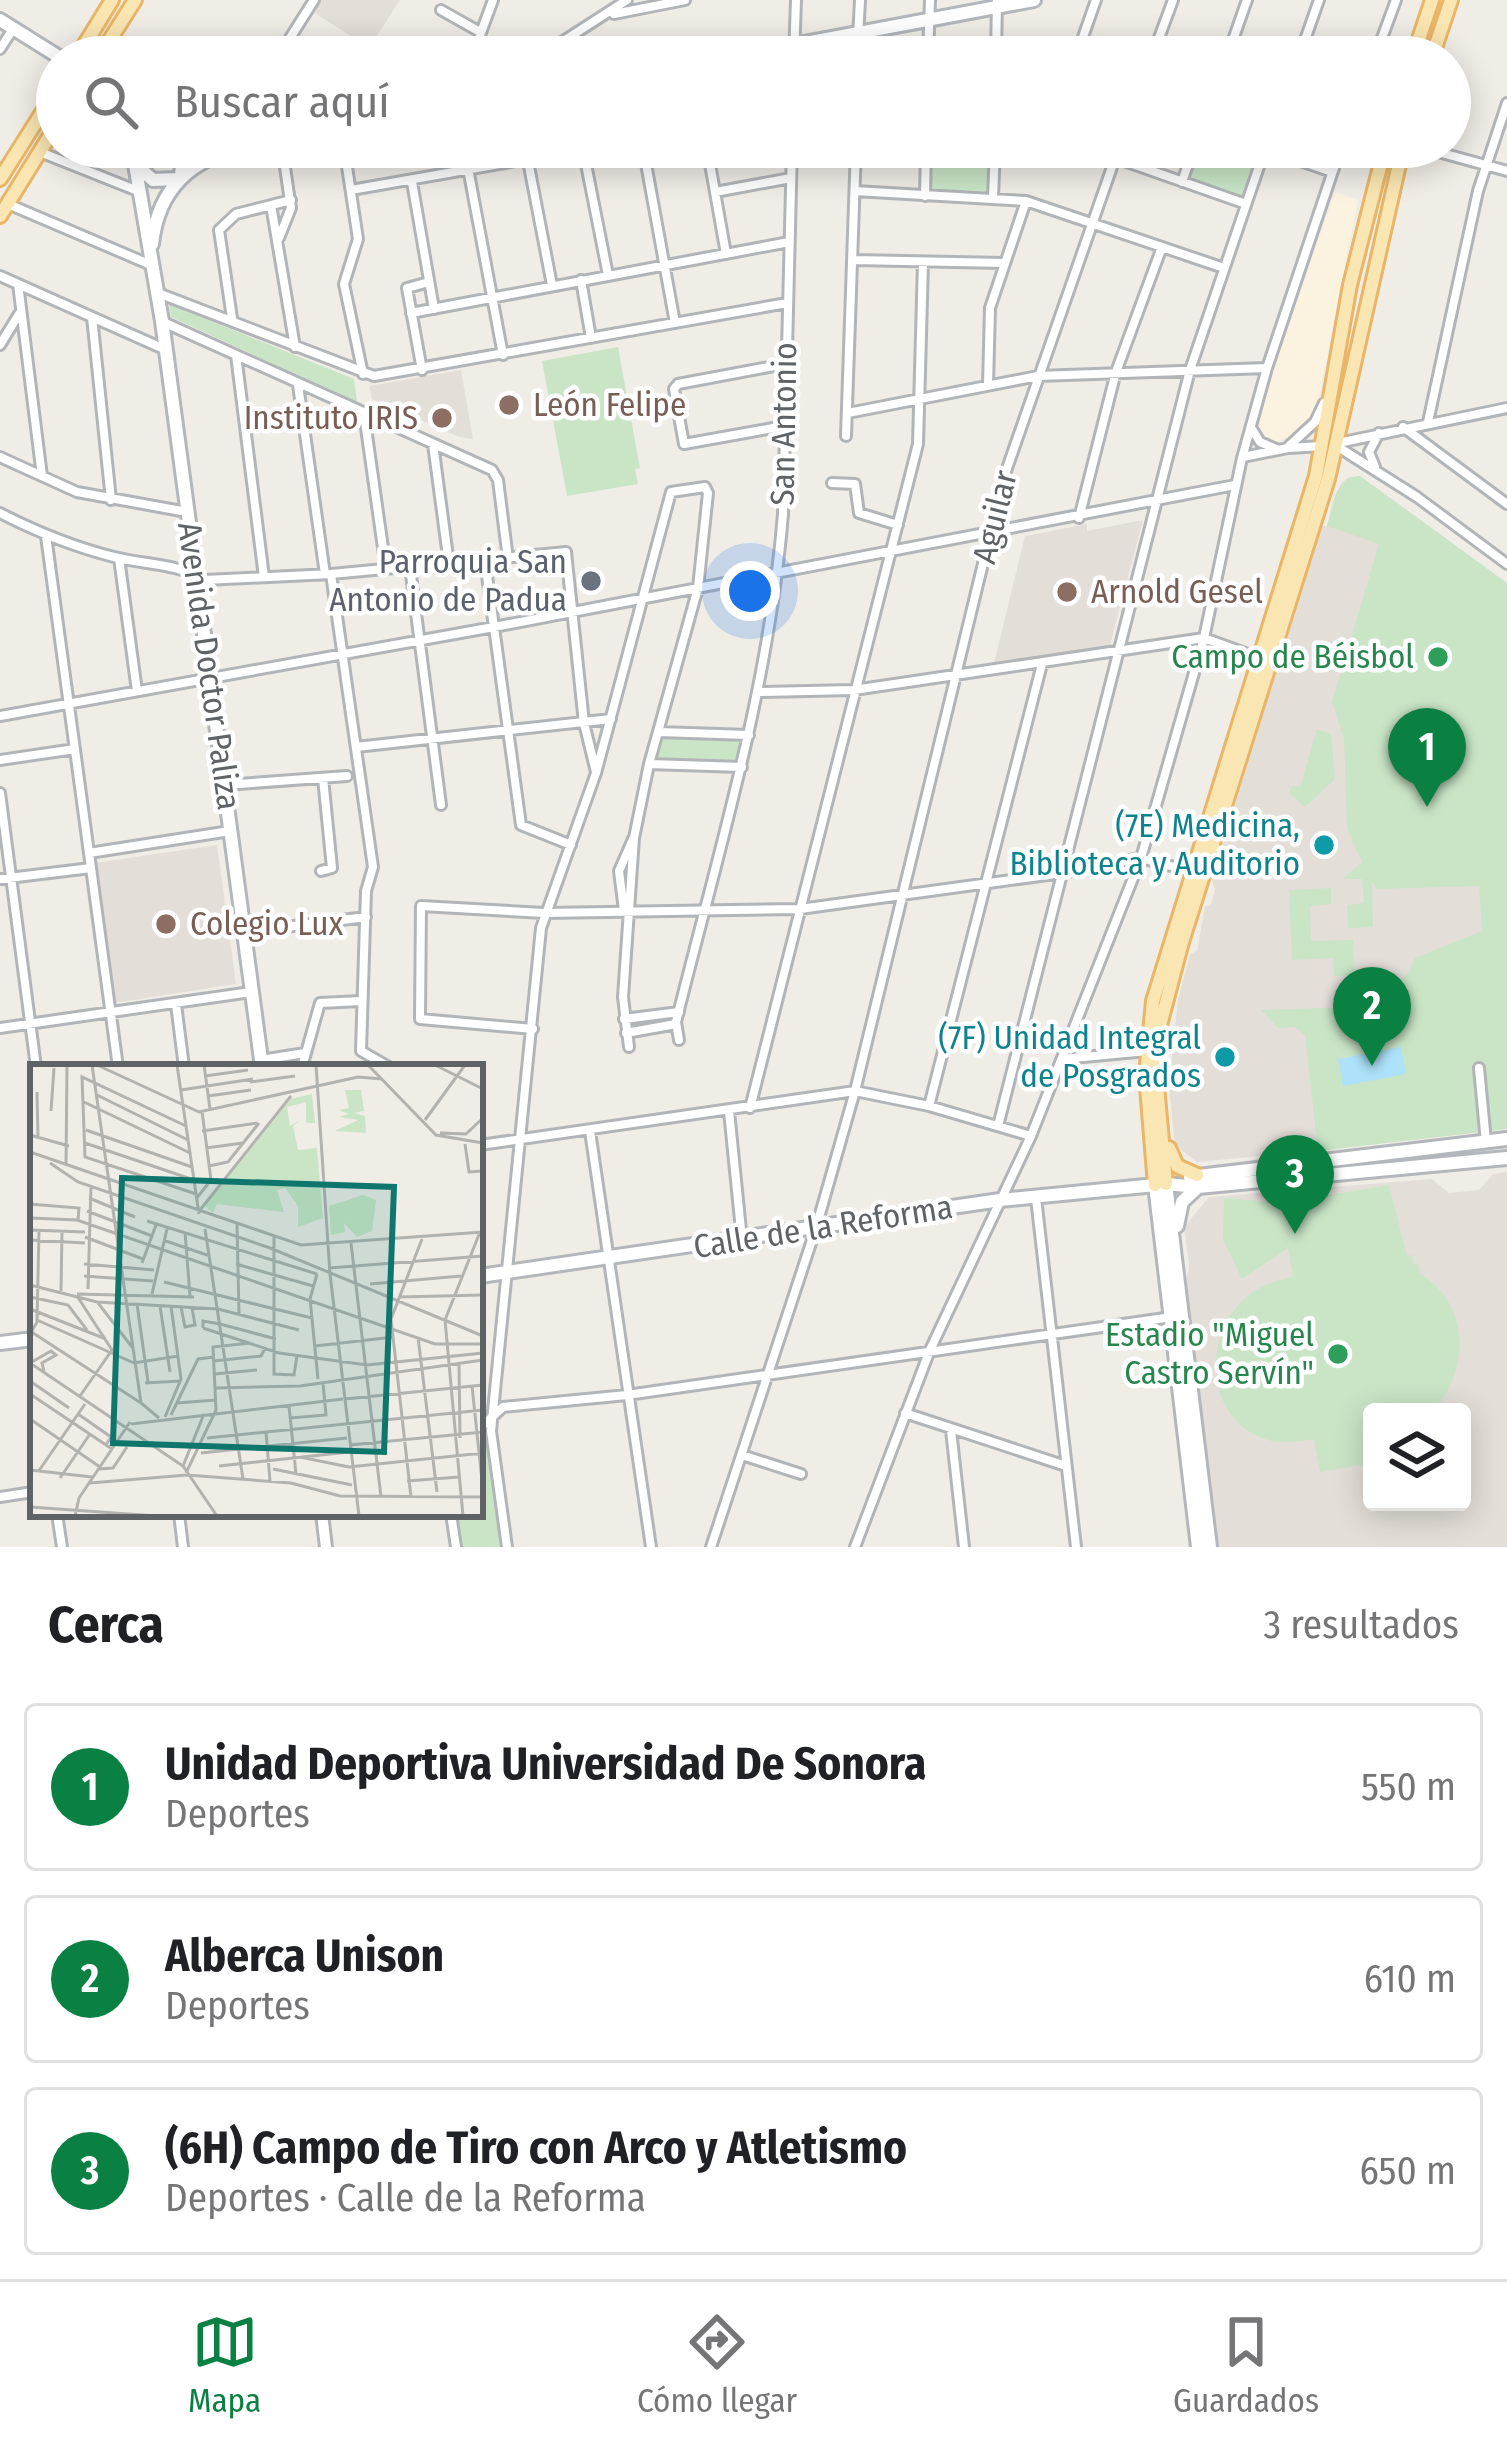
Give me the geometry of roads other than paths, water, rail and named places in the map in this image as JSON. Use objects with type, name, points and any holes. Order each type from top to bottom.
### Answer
[{"type":"main road","points":[[90,36],[112,0]]},
{"type":"main road","points":[[112,36],[135,0]]},
{"type":"main road","points":[[850,36],[997,3],[1034,0]]},
{"type":"main road","points":[[1420,36],[1432,0]]},
{"type":"main road","points":[[1439,36],[1451,0]]},
{"type":"main road","points":[[0,20],[36,43]]},
{"type":"main road","points":[[0,179],[36,122]]},
{"type":"main road","points":[[4,210],[36,156]]},
{"type":"main road","name":"Avenida Doctor Paliza","points":[[136,168],[162,321],[261,1064]]},
{"type":"main road","points":[[143,168],[148,178],[179,178],[196,168]]},
{"type":"main road","points":[[151,261],[157,213],[183,168]]},
{"type":"main road","points":[[1264,659],[1328,479],[1334,376],[1364,220],[1379,168]]},
{"type":"main road","points":[[1178,1283],[1161,1184],[1159,1029],[1197,873],[1328,445],[1397,168]]},
{"type":"main road","points":[[1197,873],[1168,945],[1153,1000],[1147,1051],[1198,1547]]},
{"type":"main road","points":[[1168,945],[1158,1010],[1171,1158],[1197,1181],[1176,1218],[1176,1316],[1210,1547]]},
{"type":"main road","name":"Calle de la Reforma","points":[[1197,1181],[1507,1139]]},
{"type":"main road","name":"Calle de la Reforma","points":[[483,1276],[1000,1200],[1507,1159]]},
{"type":"main road","points":[[0,1343],[30,1339]]},
{"type":"street","points":[[291,36],[314,0]]},
{"type":"street","points":[[479,36],[493,0]]},
{"type":"street","points":[[572,36],[627,0]]},
{"type":"street","points":[[607,15],[685,0]]},
{"type":"street","points":[[795,36],[796,0]]},
{"type":"street","points":[[858,34],[860,0]]},
{"type":"street","points":[[928,36],[930,0]]},
{"type":"street","points":[[1083,36],[1096,0]]},
{"type":"street","points":[[1160,36],[1173,0]]},
{"type":"street","points":[[1234,36],[1247,0]]},
{"type":"street","points":[[1306,36],[1319,0]]},
{"type":"street","points":[[1383,36],[1396,0]]},
{"type":"street","points":[[996,36],[997,3]]},
{"type":"street","points":[[441,10],[480,32]]},
{"type":"street","points":[[0,49],[13,29]]},
{"type":"street","points":[[1428,422],[1485,165],[1507,103]]},
{"type":"street","points":[[1471,161],[1507,171]]},
{"type":"street","points":[[80,168],[139,192]]},
{"type":"street","points":[[278,241],[291,200],[286,168]]},
{"type":"street","points":[[347,168],[358,239],[344,284],[363,375]]},
{"type":"street","points":[[468,168],[503,356]]},
{"type":"street","points":[[351,190],[487,168]]},
{"type":"street","points":[[529,168],[552,285]]},
{"type":"street","points":[[587,168],[608,275]]},
{"type":"street","points":[[647,168],[675,323]]},
{"type":"street","points":[[711,168],[726,254]]},
{"type":"street","name":"San Antonio","points":[[676,1024],[742,767],[778,574],[791,168]]},
{"type":"street","points":[[847,436],[856,168]]},
{"type":"street","points":[[926,168],[926,196]]},
{"type":"street","points":[[992,198],[994,168]]},
{"type":"street","name":"Aguilar","points":[[711,1547],[816,1228],[855,1091],[1004,477],[1111,168]]},
{"type":"street","points":[[1142,168],[1246,204]]},
{"type":"street","points":[[1182,182],[1187,168]]},
{"type":"street","points":[[998,1126],[1190,370],[1256,168]]},
{"type":"street","points":[[1320,168],[1332,172]]},
{"type":"street","points":[[856,1547],[930,1349],[1031,1136],[1141,858],[1204,638],[1234,485],[1333,168]]},
{"type":"street","points":[[715,192],[791,178]]},
{"type":"street","points":[[412,182],[434,309]]},
{"type":"street","points":[[855,191],[1026,201],[1224,268]]},
{"type":"street","points":[[232,319],[220,230],[236,214],[291,200]]},
{"type":"street","points":[[988,385],[988,317],[1026,201]]},
{"type":"street","points":[[271,205],[295,347]]},
{"type":"street","points":[[4,210],[151,261]]},
{"type":"street","points":[[411,313],[789,242]]},
{"type":"street","points":[[1079,518],[1116,372],[1162,247]]},
{"type":"street","points":[[854,260],[1004,263]]},
{"type":"street","points":[[750,1108],[920,427],[922,262]]},
{"type":"street","points":[[0,276],[166,350]]},
{"type":"street","points":[[581,280],[591,338]]},
{"type":"street","points":[[422,370],[407,288],[428,282]]},
{"type":"street","points":[[18,284],[42,476]]},
{"type":"street","points":[[157,292],[363,375],[422,370],[787,303]]},
{"type":"street","points":[[0,345],[20,312]]},
{"type":"street","points":[[92,316],[111,500]]},
{"type":"street","points":[[162,321],[496,474],[508,559]]},
{"type":"street","points":[[236,355],[264,577]]},
{"type":"street","points":[[784,426],[684,444],[674,389],[679,384],[785,364]]},
{"type":"street","points":[[848,412],[1038,376],[1267,368]]},
{"type":"street","points":[[1283,448],[1315,422],[1334,376]]},
{"type":"street","points":[[298,383],[373,867],[366,891],[361,1051],[384,1064]]},
{"type":"street","points":[[1242,458],[1507,408]]},
{"type":"street","points":[[364,413],[386,569]]},
{"type":"street","points":[[1252,425],[1260,442],[1308,451],[1316,476]]},
{"type":"street","points":[[1403,428],[1504,500]]},
{"type":"street","points":[[1377,469],[1369,452],[1380,432]]},
{"type":"street","points":[[432,443],[449,564]]},
{"type":"street","points":[[1328,445],[1377,469],[1507,564]]},
{"type":"street","points":[[0,457],[77,492],[188,513]]},
{"type":"street","points":[[832,483],[856,484],[859,513],[898,525]]},
{"type":"street","points":[[0,716],[1079,518],[1234,485]]},
{"type":"street","points":[[507,1547],[491,1430],[544,914],[596,773],[671,492],[708,489],[698,588],[634,838],[627,912],[624,1019],[628,1047]]},
{"type":"street","points":[[0,513],[46,536],[119,558],[187,569],[205,580],[566,552],[584,723],[596,773]]},
{"type":"street","points":[[46,536],[118,1064]]},
{"type":"street","points":[[119,558],[137,691]]},
{"type":"street","points":[[485,561],[520,825],[571,845]]},
{"type":"street","points":[[410,567],[441,805]]},
{"type":"street","points":[[758,692],[854,690],[1204,638],[1264,659]]},
{"type":"street","points":[[929,1106],[1042,664]]},
{"type":"street","points":[[356,747],[610,719]]},
{"type":"street","points":[[659,732],[749,735]]},
{"type":"street","points":[[0,760],[75,749]]},
{"type":"street","points":[[650,764],[742,767]]},
{"type":"street","points":[[225,785],[346,776]]},
{"type":"street","points":[[322,778],[332,868],[322,871]]},
{"type":"street","points":[[0,793],[5,878],[36,1064]]},
{"type":"street","points":[[89,853],[231,830]]},
{"type":"street","points":[[533,1029],[419,1019],[420,910],[427,904],[544,914],[800,909],[1141,858],[1197,873]]},
{"type":"street","points":[[5,878],[91,868]]},
{"type":"street","points":[[245,932],[365,917]]},
{"type":"street","points":[[0,1028],[253,992]]},
{"type":"street","points":[[303,1064],[320,1003],[362,1000]]},
{"type":"street","points":[[176,1004],[184,1064]]},
{"type":"street","points":[[624,1019],[679,1012]]},
{"type":"street","points":[[626,1033],[676,1024],[679,1040]]},
{"type":"street","points":[[1062,1059],[1147,1051]]},
{"type":"street","points":[[261,1064],[305,1053]]},
{"type":"street","points":[[1479,1068],[1486,1142]]},
{"type":"street","points":[[483,1145],[855,1091],[929,1106],[1031,1136]]},
{"type":"street","points":[[729,1111],[742,1240]]},
{"type":"street","points":[[590,1131],[651,1547]]},
{"type":"street","points":[[1036,1196],[1076,1547]]},
{"type":"street","points":[[483,1425],[503,1407],[627,1395],[1176,1316]]},
{"type":"street","points":[[904,1413],[1066,1466]]},
{"type":"street","points":[[951,1430],[964,1547]]},
{"type":"street","points":[[742,1455],[801,1474]]},
{"type":"street","points":[[0,1497],[30,1492]]},
{"type":"street","points":[[57,1517],[62,1547]]},
{"type":"street","points":[[179,1517],[183,1547]]},
{"type":"street","points":[[322,1517],[326,1547]]},
{"type":"street","points":[[451,1517],[456,1547]]},
{"type":"water","points":[[1401,1047],[1406,1074],[1343,1086],[1338,1059]]},
{"type":"place","name":"León Felipe","points":[[509,405]]},
{"type":"place","name":"Instituto IRIS","points":[[442,418]]},
{"type":"place","name":"Parroquia San Antonio de Padua","points":[[591,581]]},
{"type":"place","name":"Arnold Gesel","points":[[1067,592]]},
{"type":"place","name":"Campo de Béisbol","points":[[1438,657]]},
{"type":"place","name":"Unidad Deportiva Universidad De Sonora","points":[[1427,807]]},
{"type":"place","name":"(7E) Medicina, Biblioteca y Auditorio","points":[[1324,845]]},
{"type":"place","name":"Colegio Lux","points":[[166,924]]},
{"type":"place","name":"(7F) Unidad Integral de Posgrados","points":[[1225,1057]]},
{"type":"place","name":"Alberca Unison","points":[[1372,1066]]},
{"type":"place","name":"(6H) Campo de Tiro con Arco y Atletismo","points":[[1295,1234]]},
{"type":"place","name":"Estadio \"Miguel Castro Servín\"","points":[[1338,1354]]}]
